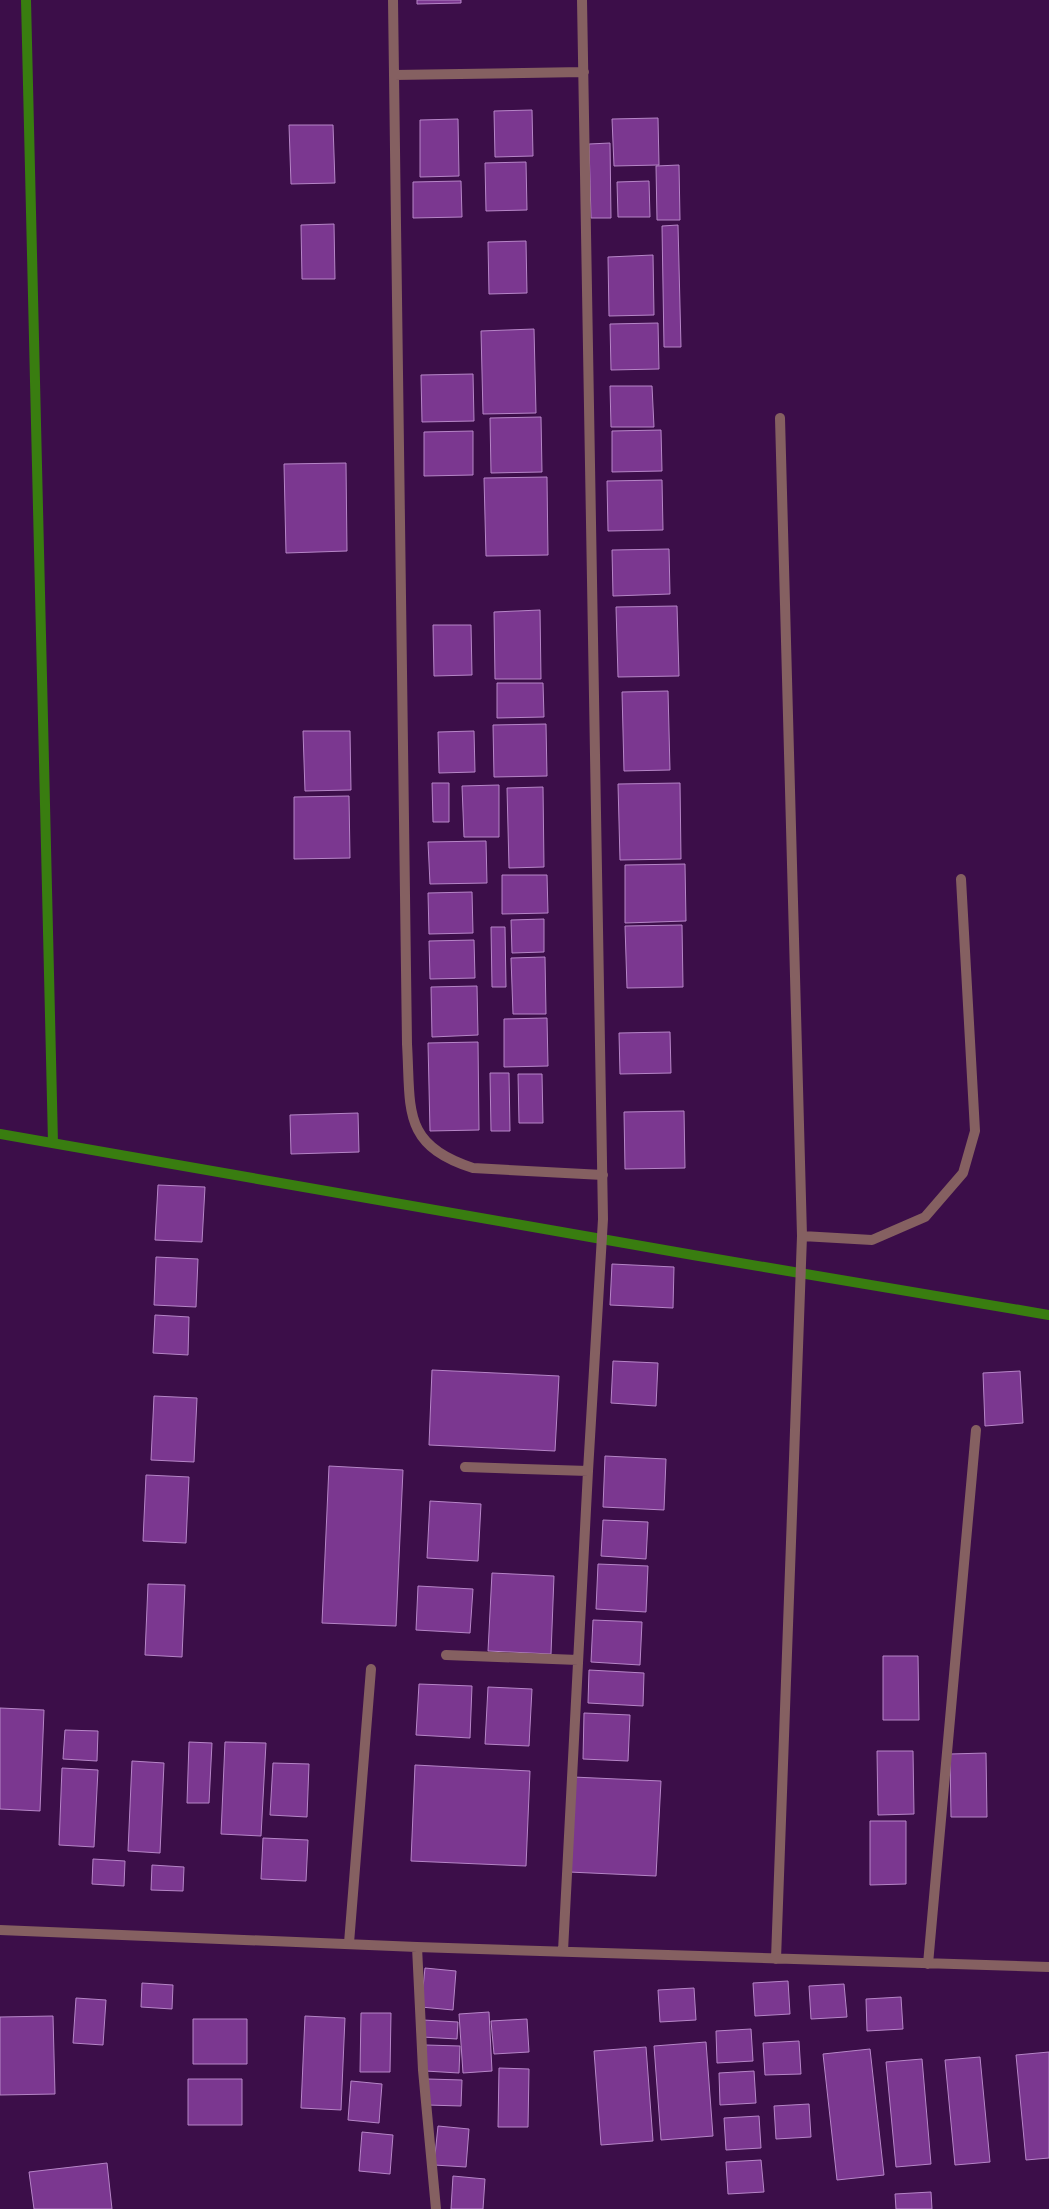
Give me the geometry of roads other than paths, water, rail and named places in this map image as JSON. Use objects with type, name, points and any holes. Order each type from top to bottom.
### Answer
[{"type":"street","points":[[393,0],[406,1020],[411,1106],[416,1125],[422,1138],[436,1152],[454,1162],[473,1168],[603,1175]]},
{"type":"street","points":[[563,1951],[588,1471],[602,1256],[603,1219],[582,0]]},
{"type":"street","points":[[394,75],[584,72]]},
{"type":"street","points":[[776,1959],[802,1236],[780,418]]},
{"type":"street","points":[[802,1236],[872,1240],[925,1217],[963,1173],[975,1131],[961,879]]},
{"type":"street","points":[[928,1964],[976,1430]]},
{"type":"street","points":[[465,1467],[588,1471]]},
{"type":"street","points":[[446,1655],[578,1660]]},
{"type":"street","points":[[349,1943],[371,1669]]},
{"type":"street","points":[[0,1930],[349,1943],[417,1947],[1049,1967]]},
{"type":"street","points":[[417,1947],[423,2070],[436,2209]]},
{"type":"waterway","points":[[26,0],[53,1143]]},
{"type":"waterway","points":[[0,1134],[693,1255],[1049,1315]]}]
